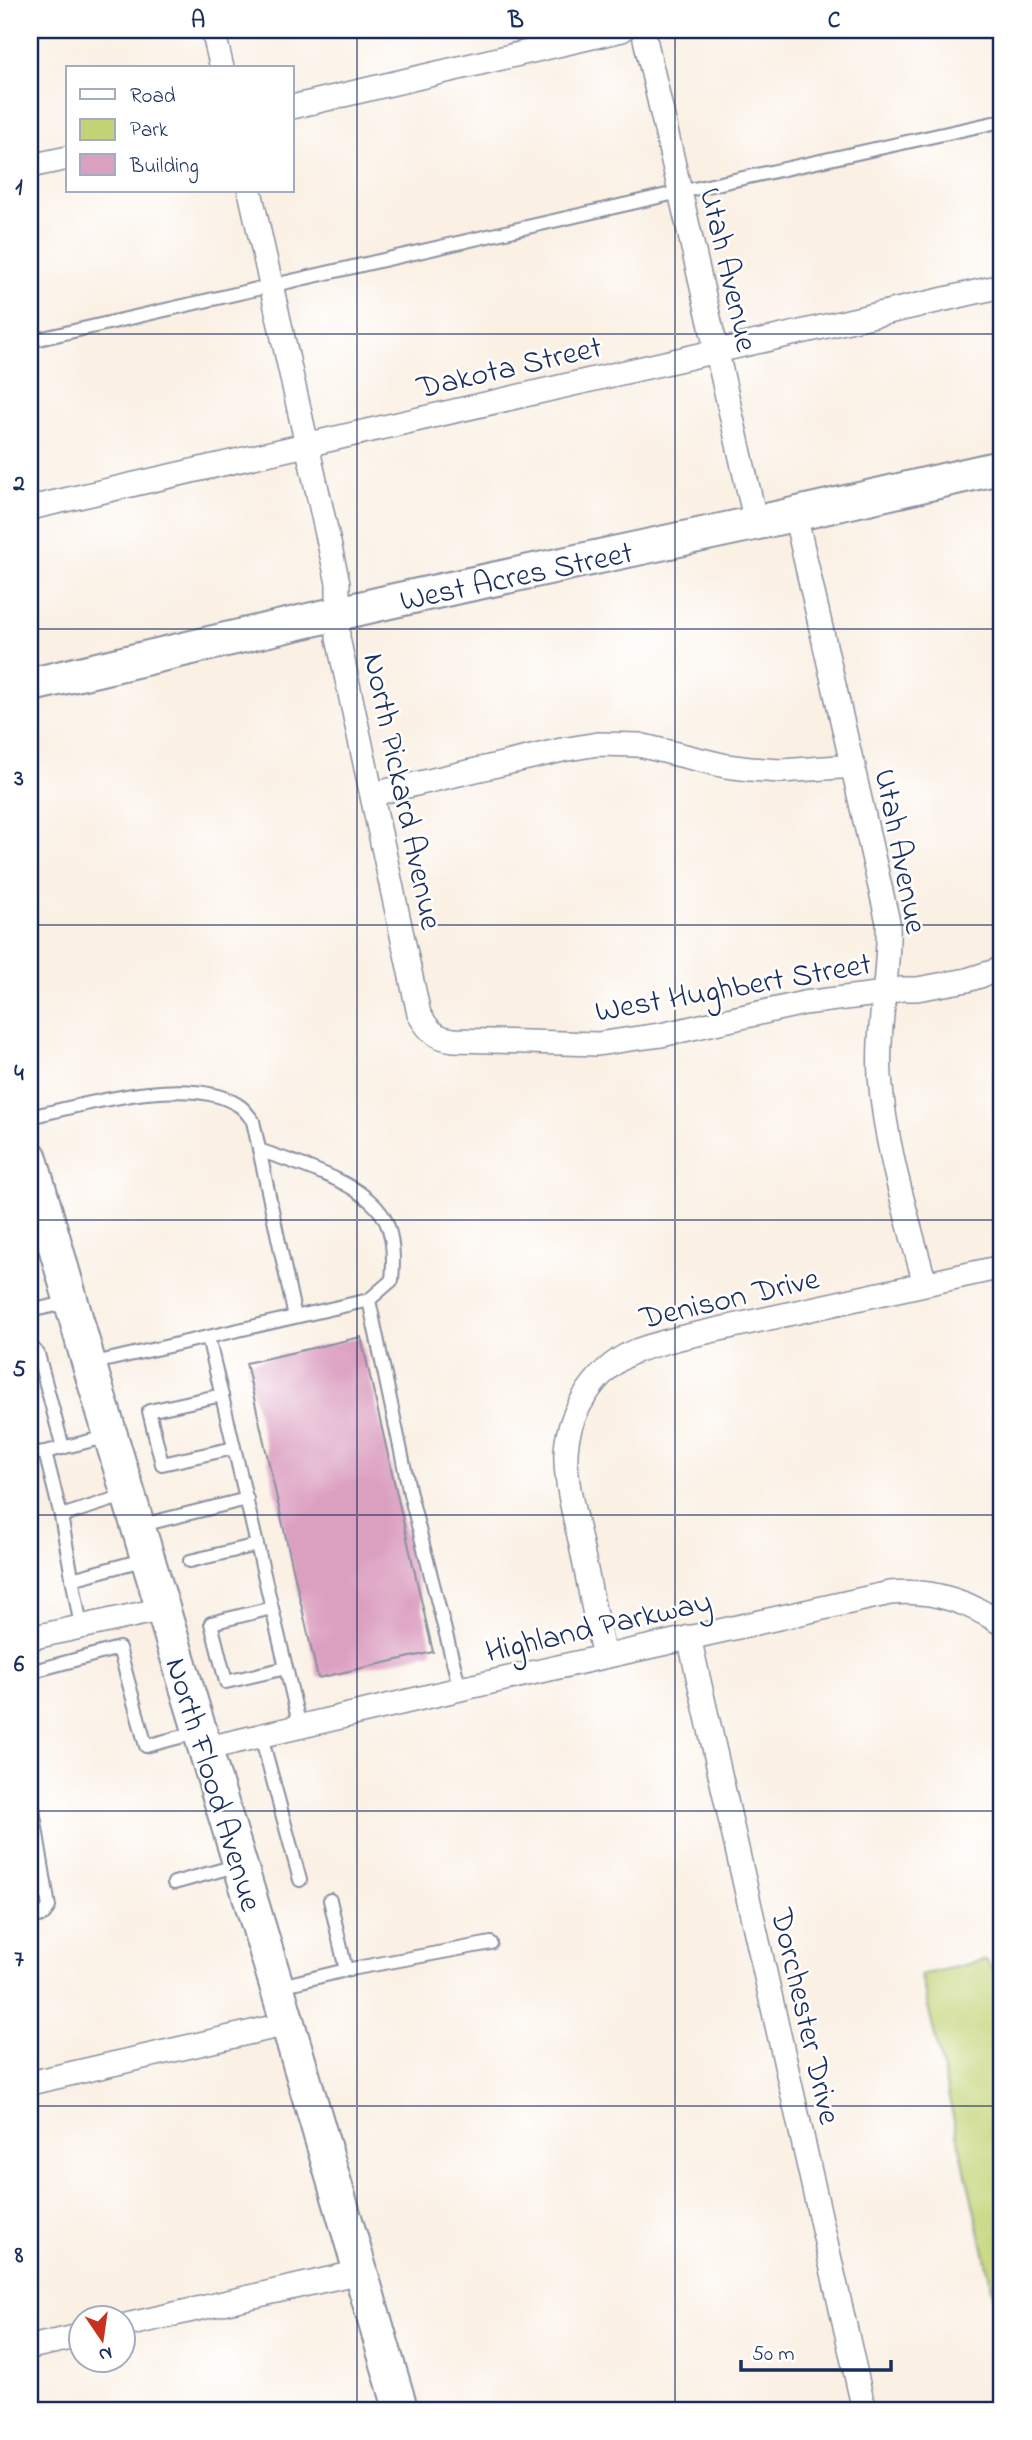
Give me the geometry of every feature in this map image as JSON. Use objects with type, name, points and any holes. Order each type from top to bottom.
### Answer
[{"type":"street","points":[[213,30],[222,66]]},
{"type":"street","points":[[294,107],[622,30]]},
{"type":"street","name":"Utah Avenue","points":[[643,30],[756,523]]},
{"type":"street","points":[[30,166],[66,158]]},
{"type":"street","name":"North Pickard Avenue","points":[[250,192],[338,583],[338,638],[419,1014],[431,1032]]},
{"type":"street","name":"Dakota Street","points":[[30,508],[1002,286]]},
{"type":"street","name":"West Acres Street","points":[[30,685],[1002,467]]},
{"type":"street","name":"Utah Avenue","points":[[795,514],[888,922],[889,953],[879,1032],[883,1103],[900,1189],[925,1284]]},
{"type":"street","points":[[373,794],[598,744],[639,745],[726,766],[750,769],[781,771],[854,766]]},
{"type":"street","name":"West Hughbert Street","points":[[431,1032],[440,1038],[454,1040],[598,1044],[661,1035],[804,1003],[967,980],[1002,969]]},
{"type":"street","name":"North Flood Avenue","points":[[31,1168],[401,2410]]},
{"type":"street","name":"Denison Drive","points":[[604,1656],[566,1459],[568,1435],[575,1413],[599,1378],[613,1364],[631,1353],[651,1346],[1002,1266]]},
{"type":"street","name":"Highland Parkway","points":[[202,1740],[261,1736],[604,1656],[859,1599],[902,1592],[944,1596],[985,1612],[1002,1624]]},
{"type":"street","points":[[30,1639],[163,1609]]},
{"type":"street","name":"Dorchester Drive","points":[[689,1637],[864,2410]]},
{"type":"street","points":[[30,2082],[287,2024]]},
{"type":"street","points":[[136,2323],[360,2272]]},
{"type":"street","points":[[30,2347],[66,2339]]},
{"type":"lane","points":[[30,341],[1002,121]]},
{"type":"lane","points":[[30,1117],[116,1097],[204,1092],[239,1105],[253,1121],[295,1317]]},
{"type":"lane","points":[[89,1364],[369,1300],[393,1280],[394,1254],[384,1217],[362,1193],[306,1167],[259,1150]]},
{"type":"lane","points":[[369,1300],[410,1494],[460,1689]]},
{"type":"lane","points":[[30,1311],[71,1302]]},
{"type":"lane","points":[[208,1337],[300,1727]]},
{"type":"lane","points":[[31,1345],[38,1354],[63,1448]]},
{"type":"lane","points":[[222,1395],[149,1411],[162,1464],[234,1448]]},
{"type":"lane","points":[[30,1454],[110,1436]]},
{"type":"lane","points":[[45,1452],[61,1516],[81,1627]]},
{"type":"lane","points":[[61,1516],[128,1495]]},
{"type":"lane","points":[[138,1526],[247,1500]]},
{"type":"lane","points":[[190,1561],[257,1545]]},
{"type":"lane","points":[[72,1579],[148,1559]]},
{"type":"lane","points":[[272,1608],[211,1623],[226,1682],[286,1668]]},
{"type":"lane","points":[[30,1672],[119,1648],[146,1746],[202,1740]]},
{"type":"lane","points":[[261,1736],[300,1880]]},
{"type":"lane","points":[[30,1791],[49,1907],[43,1915],[30,1918]]},
{"type":"lane","points":[[174,1883],[239,1865]]},
{"type":"lane","points":[[330,1900],[346,1970]]},
{"type":"lane","points":[[277,1987],[346,1970],[491,1944]]},
{"type":"green space","points":[[986,1960],[1002,1983],[1002,2332],[921,1975]]},
{"type":"building","points":[[361,1337],[433,1652],[318,1678],[246,1363]]}]
